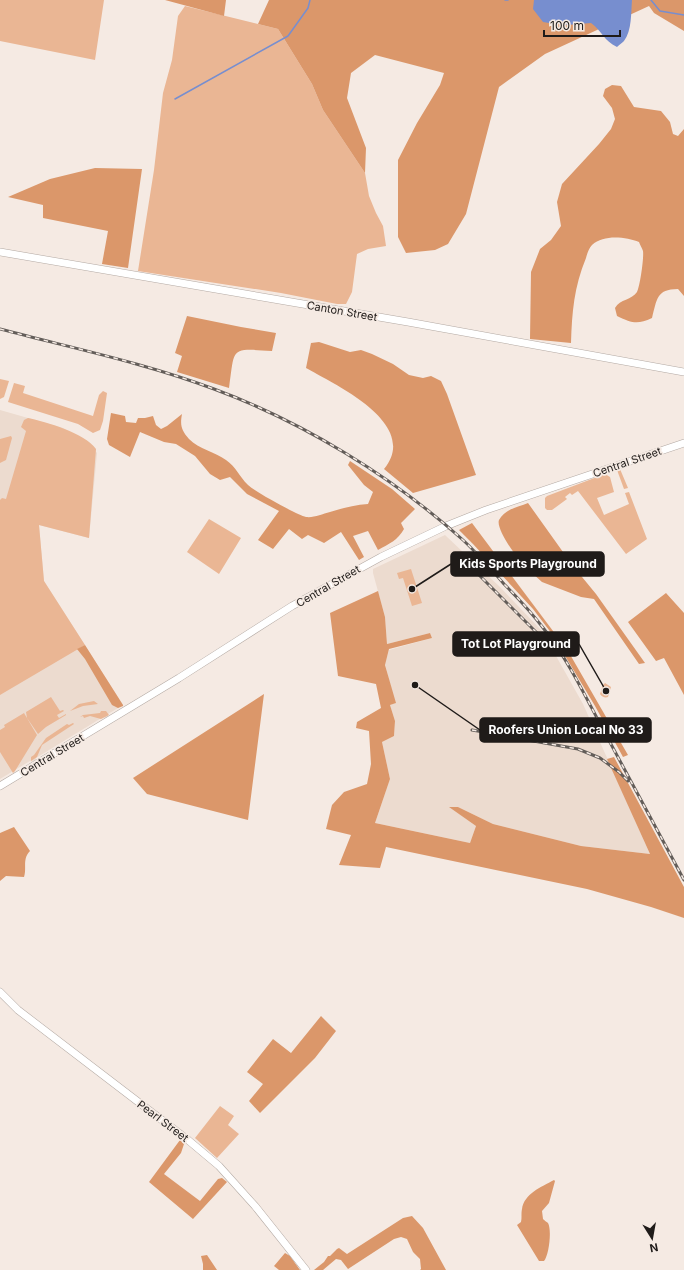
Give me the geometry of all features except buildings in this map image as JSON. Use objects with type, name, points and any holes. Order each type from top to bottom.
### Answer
[{"type":"main road","name":"Canton Street","points":[[0,252],[408,322],[684,372]]},
{"type":"main road","name":"Central Street","points":[[0,786],[179,678],[292,606],[374,560],[446,526],[486,510],[684,443]]},
{"type":"main road","name":"Pearl Street","points":[[0,992],[18,1010],[188,1140],[219,1166],[255,1206],[306,1270]]},
{"type":"shaded area","points":[[0,0],[104,0],[95,60],[0,41]]},
{"type":"shaded area","points":[[165,0],[226,0],[224,16]]},
{"type":"shaded area","points":[[269,0],[684,0],[684,31],[654,13],[649,6],[545,54],[499,87],[466,214],[448,244],[435,250],[406,253],[398,237],[398,160],[417,123],[440,85],[444,73],[375,55],[351,73],[347,98],[366,148],[365,173],[323,110],[312,84],[278,29],[258,24]]},
{"type":"shaded area","points":[[185,6],[278,29],[312,84],[323,110],[365,173],[369,196],[383,226],[386,246],[368,249],[357,254],[352,292],[346,304],[337,304],[281,293],[138,271],[154,170],[163,93],[172,60],[178,16]]},
{"type":"shaded area","points":[[612,85],[621,86],[634,107],[661,111],[670,122],[673,134],[678,136],[684,129],[684,296],[678,289],[661,293],[652,318],[642,322],[631,322],[617,316],[615,308],[617,305],[632,297],[637,292],[642,272],[643,251],[639,242],[634,240],[622,238],[603,239],[592,245],[590,248],[579,279],[573,310],[571,343],[530,339],[531,272],[540,249],[551,240],[561,226],[557,202],[562,184],[611,129],[615,119],[612,108],[603,96],[605,89]]},
{"type":"shaded area","points":[[95,168],[142,169],[128,268],[102,264],[108,231],[43,218],[43,205],[8,197],[50,179]]},
{"type":"shaded area","points":[[187,316],[276,333],[272,351],[248,350],[237,353],[232,365],[229,388],[177,372],[182,356],[175,353]]},
{"type":"shaded area","points":[[319,342],[350,352],[361,350],[393,364],[409,375],[423,378],[431,376],[441,381],[476,475],[413,493],[384,469],[393,452],[392,437],[383,422],[370,408],[354,396],[306,368],[311,343]]},
{"type":"shaded area","points":[[0,379],[9,381],[4,397],[0,399]]},
{"type":"shaded area","points":[[14,383],[25,386],[23,393],[93,416],[99,395],[103,391],[107,393],[103,421],[100,430],[93,433],[78,424],[8,402]]},
{"type":"shaded area","points":[[0,410],[63,428],[89,442],[97,453],[89,538],[39,525],[44,581],[123,705],[108,714],[107,718],[103,717],[36,758],[33,762],[30,761],[0,779]]},
{"type":"shaded area","points":[[111,413],[125,416],[126,422],[136,423],[138,418],[153,416],[156,425],[161,429],[182,414],[181,424],[186,436],[189,439],[202,448],[226,460],[252,488],[285,508],[306,517],[368,504],[373,492],[364,485],[348,465],[350,461],[392,489],[415,509],[401,523],[404,529],[399,536],[378,550],[368,531],[353,536],[364,557],[359,560],[341,532],[324,543],[308,535],[302,539],[289,529],[273,549],[258,540],[279,511],[247,494],[230,477],[220,480],[210,474],[195,456],[176,444],[164,442],[140,432],[130,457],[109,445],[107,439]]},
{"type":"shaded area","points":[[28,418],[55,425],[74,433],[91,443],[96,449],[89,538],[39,525],[44,581],[85,645],[0,695],[0,500],[2,498],[6,499],[26,431],[21,427],[24,420]]},
{"type":"shaded area","points":[[11,436],[12,438],[6,460],[0,463],[0,439]]},
{"type":"shaded area","points":[[620,469],[628,488],[624,489],[617,470]]},
{"type":"shaded area","points":[[605,474],[610,477],[614,492],[597,498],[604,515],[629,504],[625,493],[629,492],[647,539],[626,554],[578,491],[572,495],[570,493],[565,497],[567,499],[552,510],[547,510],[545,508],[545,498],[547,496]]},
{"type":"shaded area","points":[[528,503],[645,663],[639,664],[594,599],[581,597],[542,582],[532,573],[534,571],[536,572],[544,564],[540,559],[531,566],[533,570],[531,571],[522,563],[510,547],[501,531],[499,520],[508,511]]},
{"type":"shaded area","points":[[209,519],[241,538],[219,574],[187,552]]},
{"type":"shaded area","points":[[472,523],[568,651],[628,755],[623,757],[595,706],[552,634],[533,609],[459,530]]},
{"type":"shaded area","points":[[445,535],[500,587],[542,631],[583,704],[650,854],[581,846],[493,824],[458,807],[450,807],[476,826],[470,843],[375,823],[390,779],[382,742],[394,736],[395,721],[390,705],[395,703],[385,664],[389,650],[432,638],[430,633],[387,644],[385,617],[373,569]]},
{"type":"shaded area","points":[[411,569],[422,603],[412,606],[403,578],[399,579],[397,573]]},
{"type":"shaded area","points":[[378,591],[385,617],[387,644],[430,633],[432,638],[389,649],[385,665],[396,703],[390,705],[395,721],[394,736],[382,742],[390,779],[375,823],[470,843],[476,826],[449,807],[458,807],[493,824],[581,846],[650,854],[607,759],[614,757],[684,887],[684,918],[587,889],[386,847],[380,868],[339,865],[351,835],[326,829],[332,805],[344,792],[367,784],[371,764],[369,731],[356,728],[357,722],[381,708],[376,684],[338,676],[330,613]]},
{"type":"shaded area","points":[[666,593],[684,613],[684,695],[664,658],[656,661],[628,622]]},
{"type":"shaded area","points":[[85,645],[123,706],[118,708],[112,705],[85,659],[77,649]]},
{"type":"shaded area","points":[[605,683],[611,687],[608,697],[603,697],[600,694]]},
{"type":"shaded area","points":[[264,694],[248,820],[147,794],[133,778]]},
{"type":"shaded area","points":[[51,697],[60,711],[64,711],[57,715],[59,718],[66,715],[46,727],[38,734],[27,718],[26,712]]},
{"type":"shaded area","points":[[94,701],[98,704],[83,706],[70,711],[79,704]]},
{"type":"shaded area","points":[[101,711],[106,711],[109,715],[101,719],[90,716],[84,718],[83,716],[80,717],[83,715],[100,713]]},
{"type":"shaded area","points":[[24,713],[37,735],[13,773],[0,752],[0,730],[5,727],[4,725]]},
{"type":"shaded area","points":[[67,724],[69,725],[74,724],[42,745],[37,757],[31,761],[31,757],[46,738]]},
{"type":"shaded area","points":[[14,827],[30,851],[25,860],[25,874],[24,877],[6,876],[0,881],[0,833]]},
{"type":"shaded area","points":[[321,1016],[336,1031],[315,1058],[260,1113],[249,1101],[263,1084],[247,1072],[273,1039],[291,1053]]},
{"type":"shaded area","points":[[220,1106],[234,1116],[228,1125],[239,1134],[217,1158],[195,1138]]},
{"type":"shaded area","points":[[180,1140],[184,1144],[181,1153],[164,1174],[200,1201],[218,1179],[222,1178],[227,1182],[193,1219],[149,1182]]},
{"type":"shaded area","points":[[554,1180],[549,1203],[542,1211],[543,1219],[549,1226],[549,1248],[544,1261],[539,1261],[517,1225],[521,1222],[523,1204],[526,1199],[544,1185]]},
{"type":"shaded area","points":[[412,1216],[423,1228],[446,1270],[420,1270],[420,1259],[413,1252],[407,1239],[401,1237],[394,1239],[348,1269],[341,1260],[336,1259],[323,1270],[314,1270],[337,1249],[339,1248],[347,1254],[403,1218]]},
{"type":"shaded area","points":[[285,1253],[290,1256],[300,1270],[279,1270],[274,1266]]},
{"type":"shaded area","points":[[207,1255],[217,1270],[203,1270],[201,1256]]},
{"type":"water","points":[[534,0],[632,0],[631,21],[627,37],[617,47],[609,42],[591,23],[567,25],[555,22],[543,22],[533,9]]},
{"type":"waterway","points":[[175,99],[288,36],[308,8],[310,0]]},
{"type":"waterway","points":[[651,0],[660,11],[684,15]]},
{"type":"railway","points":[[0,329],[162,371],[247,402],[281,418],[346,453],[407,494],[436,517],[479,556],[530,611],[553,641],[577,680],[684,880]]},
{"type":"railway","points":[[476,572],[554,650]]},
{"type":"railway","points":[[472,730],[578,749],[600,758],[619,772],[628,781]]},
{"type":"place","name":"Kids Sports Playground","points":[[412,589]]},
{"type":"place","name":"Roofers Union Local No 33","points":[[415,685]]},
{"type":"place","name":"Tot Lot Playground","points":[[606,691]]}]
